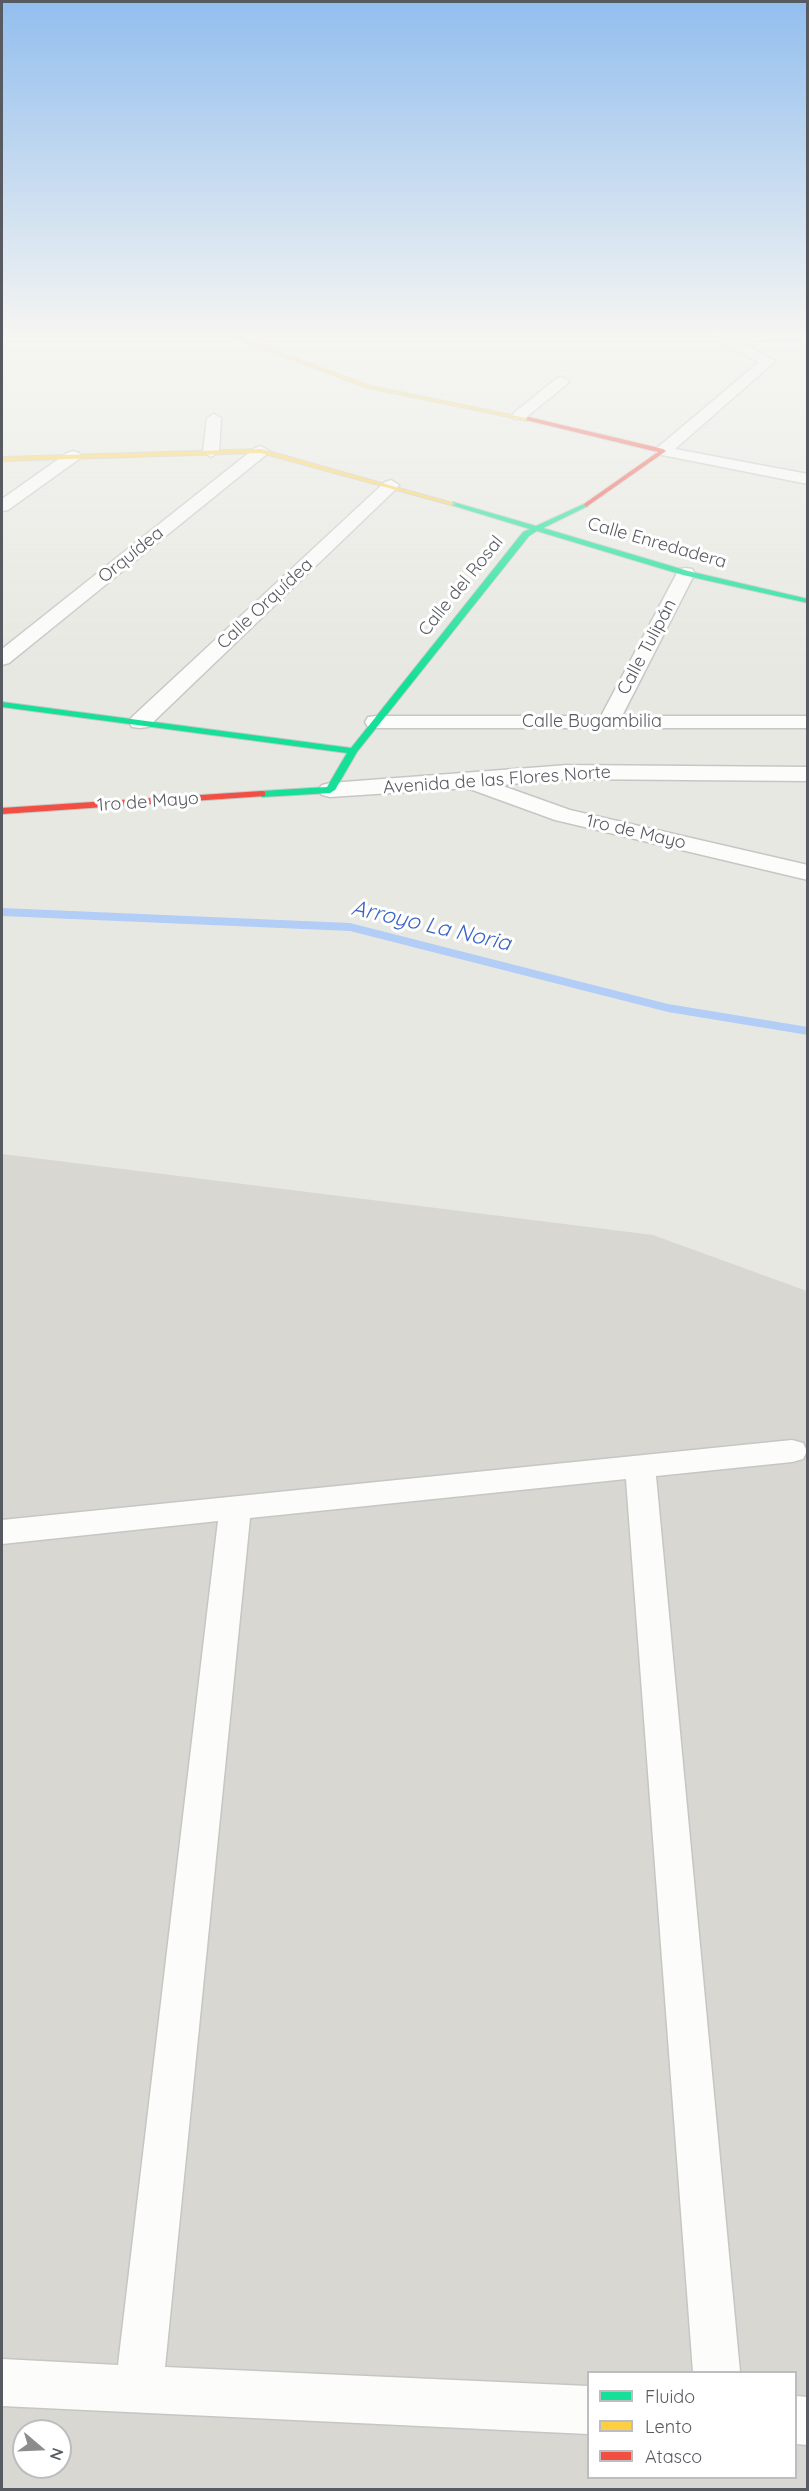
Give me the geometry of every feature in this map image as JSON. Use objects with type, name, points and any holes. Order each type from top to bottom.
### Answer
[{"type":"street","points":[[211,447],[211,452]]},
{"type":"street","points":[[648,447],[807,479]]},
{"type":"street","points":[[663,451],[667,447]]},
{"type":"street","name":"Calle Enredadera","points":[[2,459],[261,451],[391,485],[686,573],[807,601]]},
{"type":"street","name":"Orquídea","points":[[2,658],[261,451]]},
{"type":"street","name":"Calle del Rosal","points":[[330,790],[335,767],[353,751],[526,534],[596,501],[663,451]]},
{"type":"street","points":[[2,506],[73,456]]},
{"type":"street","name":"Calle Orquídea","points":[[140,722],[391,485]]},
{"type":"street","name":"Calle Tulipán","points":[[608,722],[686,573]]},
{"type":"street","points":[[2,705],[353,751]]},
{"type":"street","name":"Calle Bugambilia","points":[[376,722],[807,722]]},
{"type":"street","name":"Avenida de las Flores Norte","points":[[330,790],[568,772],[807,774]]},
{"type":"street","name":"1ro de Mayo","points":[[468,781],[563,815],[807,873]]},
{"type":"street","name":"1ro de Mayo","points":[[2,811],[330,790]]},
{"type":"lane","points":[[2,1532],[792,1451]]},
{"type":"lane","points":[[640,1466],[717,2371]]},
{"type":"lane","points":[[139,2390],[235,1508]]},
{"type":"lane","points":[[2,2383],[587,2410]]},
{"type":"shaded area","points":[[2,1154],[653,1235],[807,1291],[807,2489],[2,2490]]},
{"type":"waterway","name":"Arroyo La Noria","points":[[2,912],[350,927],[668,1008],[808,1031]]},
{"type":"traffic: fast","points":[[453,504],[686,573],[808,601]]},
{"type":"traffic: fast","points":[[262,794],[330,790],[353,751],[526,534],[586,505]]},
{"type":"traffic: fast","points":[[2,705],[353,751]]},
{"type":"traffic: slow","points":[[2,459],[261,451],[453,504]]},
{"type":"traffic: jam","points":[[647,447],[663,451]]},
{"type":"traffic: jam","points":[[586,505],[663,451]]},
{"type":"traffic: jam","points":[[2,811],[262,794]]}]
